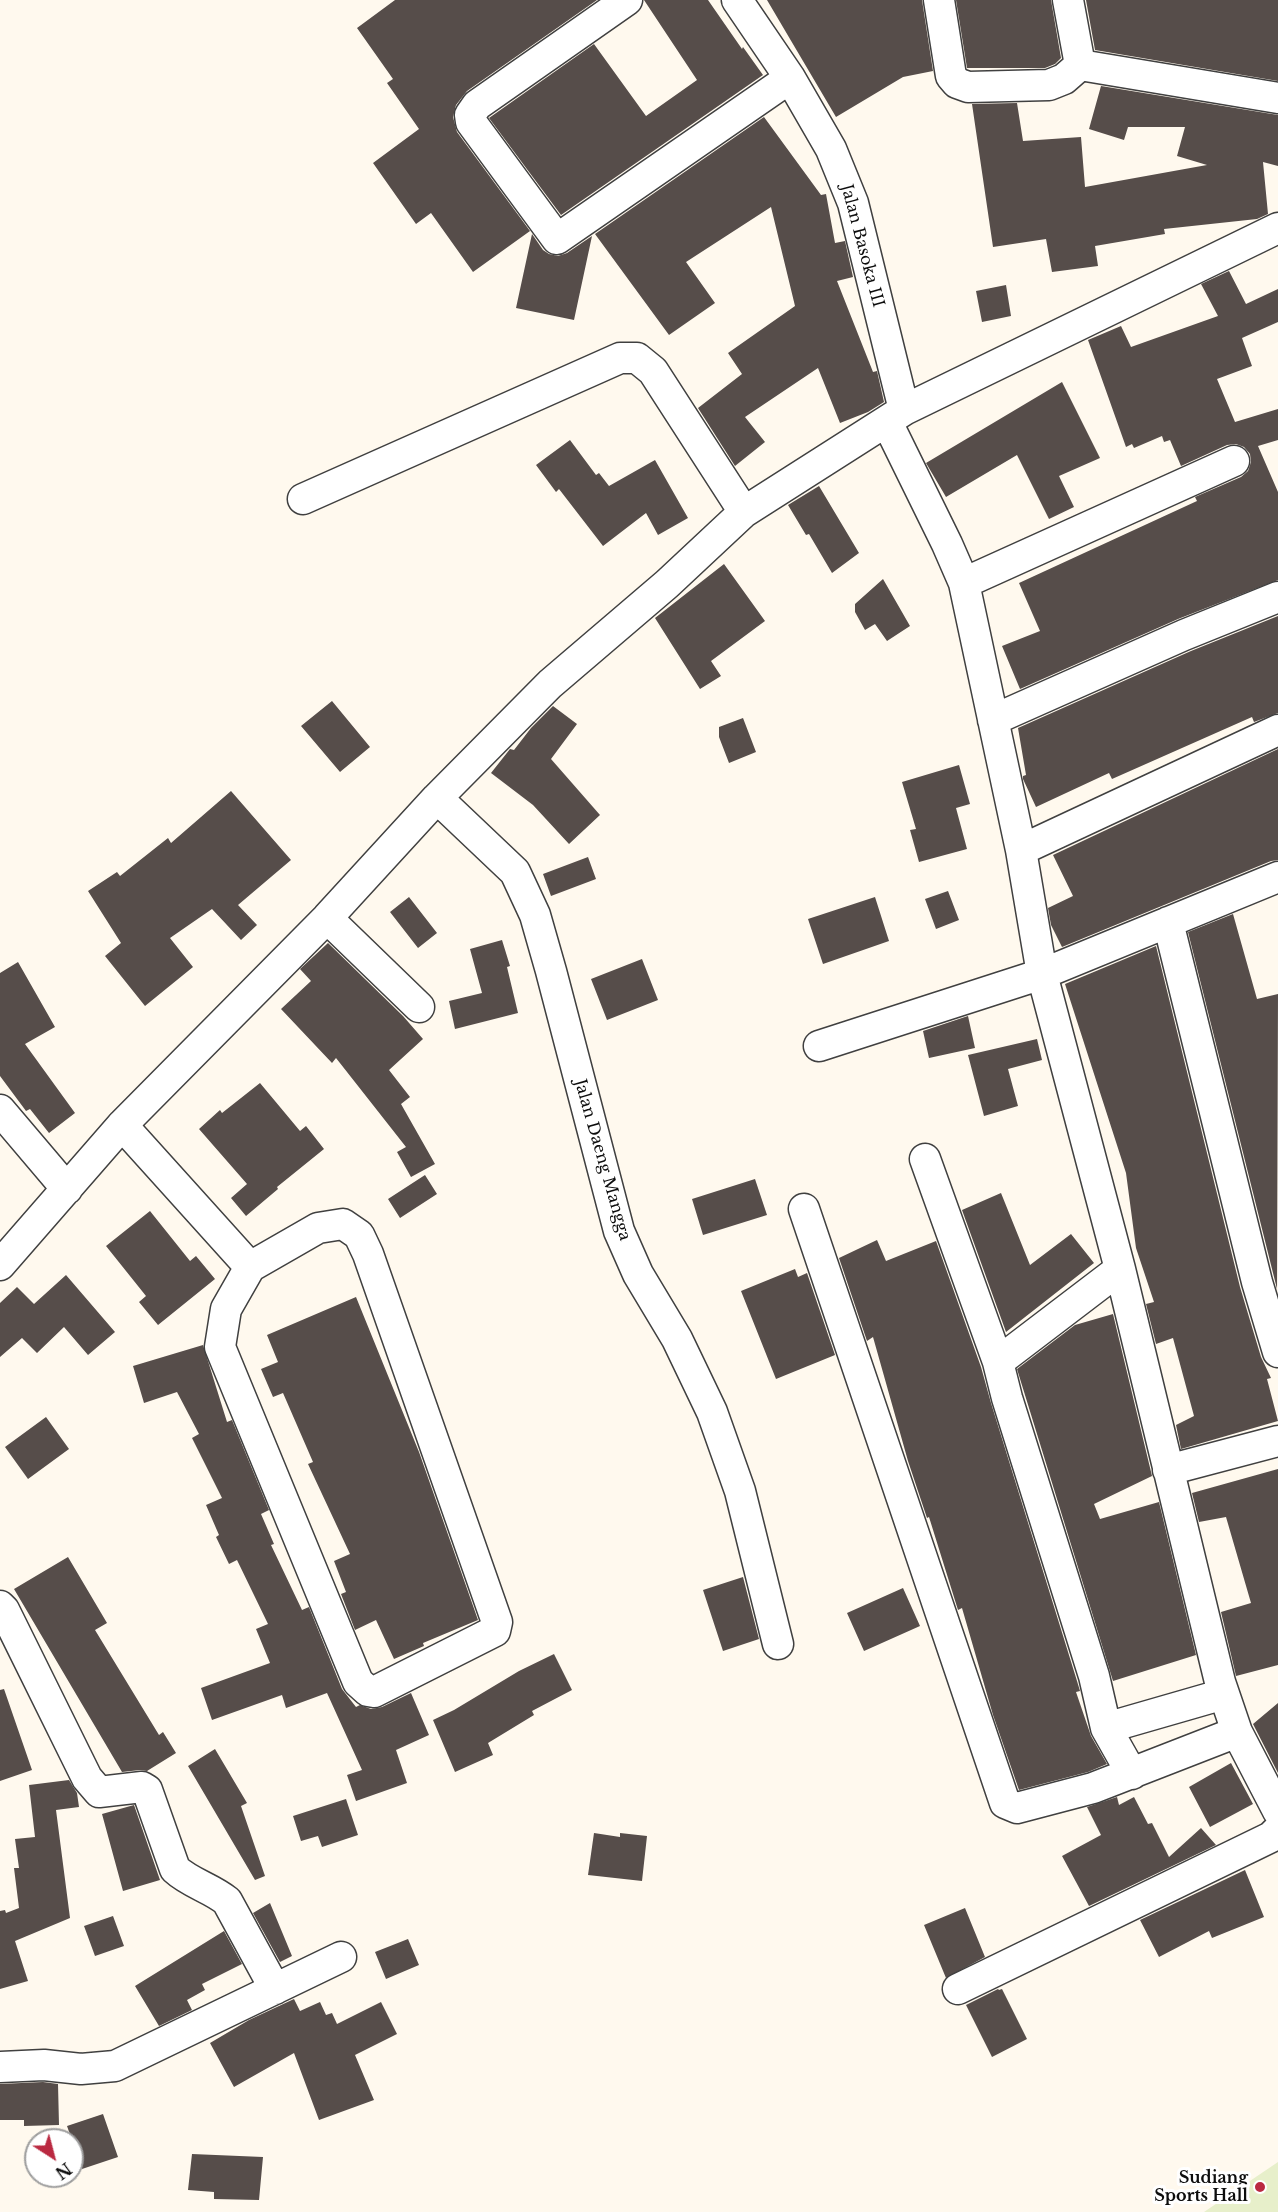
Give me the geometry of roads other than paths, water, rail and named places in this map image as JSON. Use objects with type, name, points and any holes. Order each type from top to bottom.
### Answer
[{"type":"street","points":[[627,0],[477,105],[470,115],[471,122],[557,238],[790,78]]},
{"type":"street","points":[[939,0],[951,76],[957,83],[968,87],[1049,85],[1064,79],[1080,65]]},
{"type":"street","points":[[1068,0],[1080,65]]},
{"type":"street","name":"Jalan Basoka III","points":[[743,2],[831,149],[853,203],[896,416],[964,584],[1021,850],[1041,974],[1120,1269],[1224,1694],[1236,1732],[1278,1811]]},
{"type":"street","points":[[1080,65],[1278,98]]},
{"type":"street","points":[[0,1265],[122,1125],[327,918],[437,798],[550,684],[667,584],[744,512],[896,416],[1278,228]]},
{"type":"street","points":[[303,499],[620,358],[638,358],[653,371],[744,512]]},
{"type":"street","points":[[964,584],[1234,461]]},
{"type":"street","points":[[993,720],[1184,635],[1278,597]]},
{"type":"street","points":[[1021,850],[1278,729]]},
{"type":"street","name":"Jalan Daeng Mangga","points":[[437,798],[515,872],[535,915],[619,1231],[638,1274],[677,1339],[712,1412],[740,1491],[778,1644]]},
{"type":"street","points":[[819,1046],[1041,974],[1278,878]]},
{"type":"street","points":[[327,918],[418,1007]]},
{"type":"street","points":[[1168,922],[1257,1282],[1278,1352]]},
{"type":"street","points":[[0,1110],[67,1189]]},
{"type":"street","points":[[122,1125],[250,1268]]},
{"type":"street","points":[[925,1159],[998,1362],[1010,1410],[1094,1676],[1106,1728],[1132,1774]]},
{"type":"street","points":[[804,1209],[1005,1803],[1017,1808],[1093,1788],[1236,1732]]},
{"type":"street","points":[[343,1224],[359,1235],[368,1254],[497,1623],[495,1632],[374,1692],[368,1691],[358,1682],[220,1347],[226,1309],[250,1268],[318,1228],[343,1224]]},
{"type":"street","points":[[998,1362],[1120,1269]]},
{"type":"street","points":[[1168,1470],[1278,1441]]},
{"type":"street","points":[[0,1606],[14,1629],[94,1789],[99,1792],[142,1787],[147,1790],[175,1869],[180,1874],[216,1892],[227,1901],[275,1989]]},
{"type":"street","points":[[1106,1728],[1224,1694]]},
{"type":"street","points":[[958,1989],[1271,1837],[1278,1830]]},
{"type":"street","points":[[0,2067],[44,2065],[81,2069],[115,2066],[341,1957]]},
{"type":"place","name":"Sudiang Sports Hall","points":[[1260,2187]]}]
